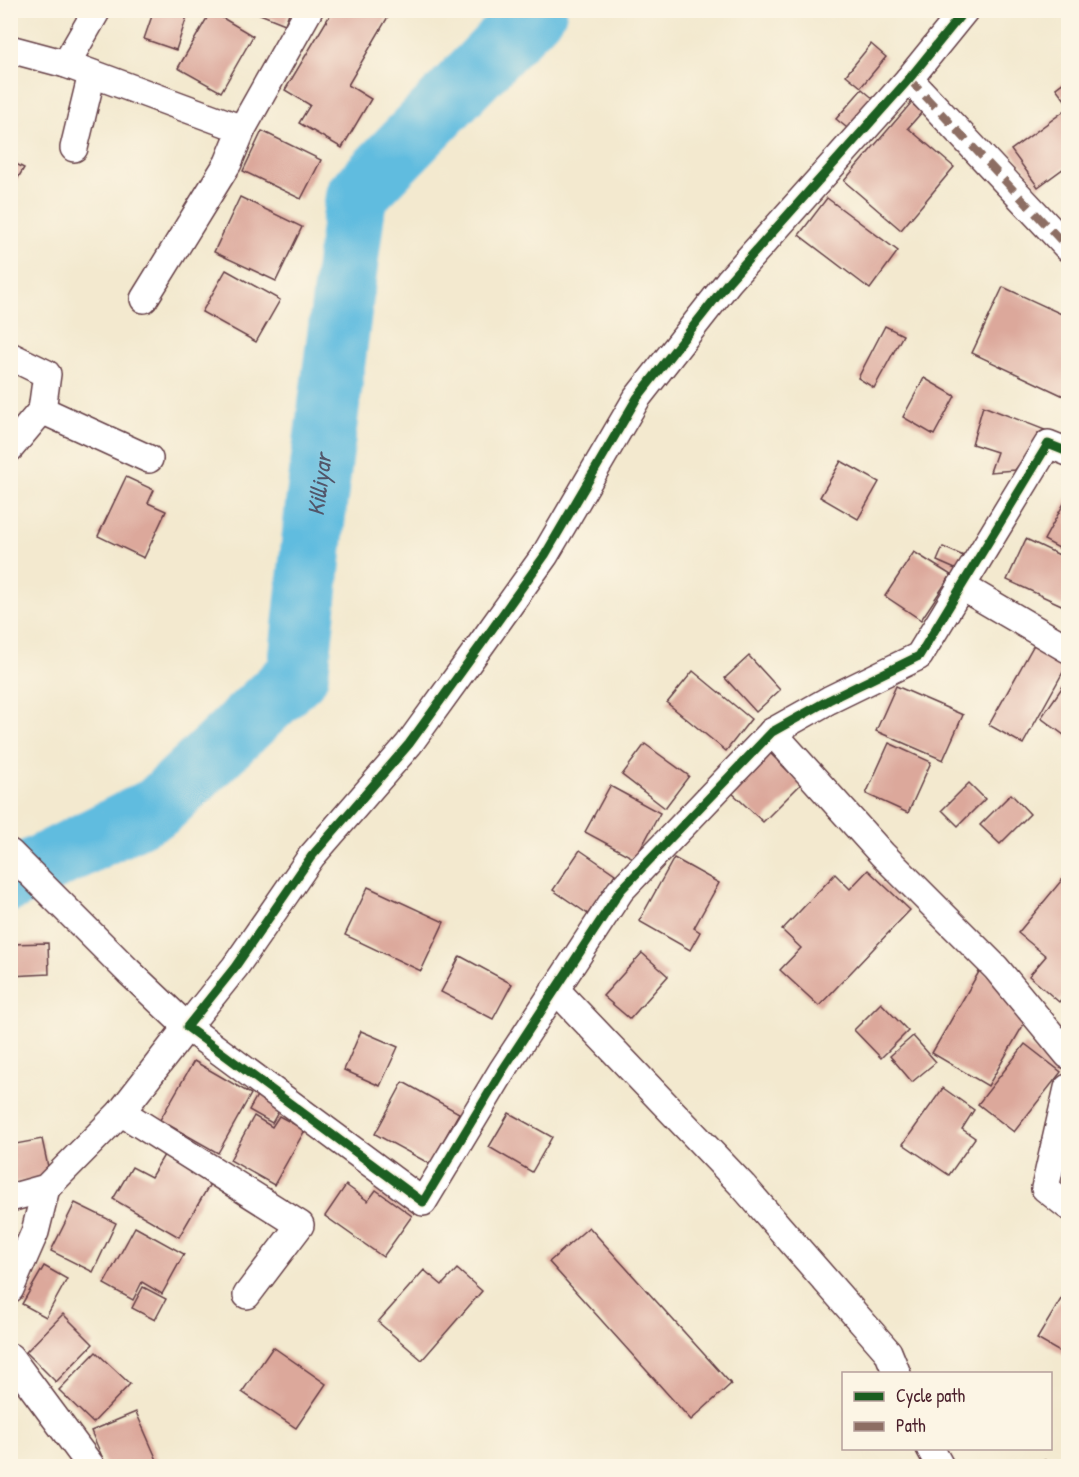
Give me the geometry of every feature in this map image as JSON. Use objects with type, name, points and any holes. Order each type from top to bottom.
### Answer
[{"type":"street","points":[[66,64],[97,10]]},
{"type":"street","points":[[144,298],[228,163],[242,129],[309,10]]},
{"type":"street","points":[[10,1198],[46,1188],[121,1112],[235,967],[311,857],[409,744],[480,646],[545,555],[637,398],[729,281],[909,79],[965,10]]},
{"type":"street","points":[[10,49],[66,64],[242,129]]},
{"type":"street","points":[[74,148],[92,74]]},
{"type":"street","points":[[909,79],[1068,248]]},
{"type":"street","points":[[10,357],[47,374],[42,410],[10,448]]},
{"type":"street","points":[[42,410],[149,459]]},
{"type":"street","points":[[10,853],[187,1027],[423,1202],[502,1071],[620,891],[772,732],[829,700],[919,656],[1048,444],[1068,452]]},
{"type":"street","points":[[961,586],[1068,649]]},
{"type":"street","points":[[772,732],[882,854],[996,968],[1068,1055]]},
{"type":"street","points":[[555,989],[743,1185],[888,1352],[896,1372]]},
{"type":"street","points":[[1068,1088],[1045,1188],[1068,1206]]},
{"type":"street","points":[[121,1112],[300,1225],[247,1295]]},
{"type":"street","points":[[10,1289],[35,1232],[46,1188]]},
{"type":"street","points":[[10,1357],[91,1467]]},
{"type":"street","points":[[931,1450],[940,1467]]},
{"type":"building","points":[[154,10],[189,10],[176,50],[144,39]]},
{"type":"building","points":[[250,10],[290,10],[285,24]]},
{"type":"building","points":[[333,10],[392,10],[348,85],[371,99],[342,148],[299,123],[310,105],[285,90]]},
{"type":"building","points":[[211,11],[253,36],[221,92],[178,68]]},
{"type":"building","points":[[871,44],[886,57],[861,87],[846,75]]},
{"type":"building","points":[[1068,79],[1068,104],[1056,88]]},
{"type":"building","points":[[862,89],[876,101],[851,131],[836,119]]},
{"type":"building","points":[[911,103],[922,112],[908,128],[954,167],[901,230],[844,181]]},
{"type":"building","points":[[1067,109],[1068,165],[1038,187],[1011,150]]},
{"type":"building","points":[[262,131],[321,160],[301,199],[243,171]]},
{"type":"building","points":[[10,161],[24,168],[10,191]]},
{"type":"building","points":[[240,197],[302,227],[276,281],[214,252]]},
{"type":"building","points":[[827,198],[898,251],[870,289],[799,235]]},
{"type":"building","points":[[226,270],[280,300],[256,342],[202,312]]},
{"type":"building","points":[[1003,287],[1068,317],[1068,398],[972,353]]},
{"type":"building","points":[[885,326],[903,335],[874,388],[858,378]]},
{"type":"building","points":[[924,378],[955,396],[934,435],[903,417]]},
{"type":"building","points":[[983,406],[1045,430],[1015,470],[990,472],[997,452],[972,444]]},
{"type":"building","points":[[841,461],[879,482],[858,519],[820,497]]},
{"type":"building","points":[[126,477],[154,490],[148,503],[166,511],[144,558],[98,536]]},
{"type":"building","points":[[1068,496],[1068,553],[1044,540]]},
{"type":"building","points":[[1026,539],[1068,559],[1068,608],[1007,580]]},
{"type":"building","points":[[943,547],[968,558],[962,572],[937,561]]},
{"type":"building","points":[[914,552],[951,575],[921,620],[885,596]]},
{"type":"building","points":[[1036,641],[1068,659],[1068,663],[1023,744],[989,725]]},
{"type":"building","points":[[749,656],[780,690],[756,712],[725,678]]},
{"type":"building","points":[[693,671],[751,719],[726,751],[667,703]]},
{"type":"building","points":[[1068,679],[1068,738],[1041,718]]},
{"type":"building","points":[[896,686],[963,715],[943,760],[876,731]]},
{"type":"building","points":[[889,743],[931,762],[908,813],[866,794]]},
{"type":"building","points":[[645,744],[689,776],[665,808],[622,775]]},
{"type":"building","points":[[768,751],[801,784],[763,822],[729,790]]},
{"type":"building","points":[[969,783],[985,799],[958,826],[942,810]]},
{"type":"building","points":[[610,786],[660,813],[635,859],[585,832]]},
{"type":"building","points":[[1011,794],[1030,814],[1000,844],[980,825]]},
{"type":"building","points":[[580,850],[615,874],[588,914],[553,890]]},
{"type":"building","points":[[674,858],[719,883],[694,928],[700,932],[690,950],[639,921]]},
{"type":"building","points":[[868,870],[910,910],[819,1006],[780,970],[801,948],[782,930],[835,874],[850,889]]},
{"type":"building","points":[[1066,875],[1068,877],[1068,991],[1059,1002],[1029,976],[1046,956],[1018,933]]},
{"type":"building","points":[[368,887],[444,922],[421,971],[345,935]]},
{"type":"building","points":[[48,943],[49,974],[10,976],[10,944]]},
{"type":"building","points":[[642,953],[668,976],[630,1019],[603,996]]},
{"type":"building","points":[[460,956],[512,984],[493,1019],[441,992]]},
{"type":"building","points":[[980,970],[1036,1003],[988,1086],[932,1053]]},
{"type":"building","points":[[881,1003],[908,1031],[881,1058],[854,1030]]},
{"type":"building","points":[[361,1031],[398,1047],[380,1086],[344,1070]]},
{"type":"building","points":[[913,1036],[936,1062],[912,1082],[890,1056]]},
{"type":"building","points":[[1025,1044],[1061,1072],[1014,1132],[978,1104]]},
{"type":"building","points":[[194,1061],[251,1094],[218,1153],[160,1120]]},
{"type":"building","points":[[403,1082],[459,1113],[430,1164],[375,1134]]},
{"type":"building","points":[[943,1088],[974,1110],[962,1129],[975,1138],[949,1175],[903,1144]]},
{"type":"building","points":[[259,1092],[282,1105],[272,1123],[249,1110]]},
{"type":"building","points":[[509,1113],[552,1137],[532,1172],[489,1147]]},
{"type":"building","points":[[254,1116],[272,1127],[279,1116],[305,1130],[274,1185],[230,1160]]},
{"type":"building","points":[[42,1139],[50,1176],[10,1184],[10,1145]]},
{"type":"building","points":[[167,1150],[214,1177],[179,1237],[113,1199],[132,1167],[151,1177]]},
{"type":"building","points":[[346,1185],[368,1201],[376,1190],[412,1216],[383,1257],[325,1216]]},
{"type":"building","points":[[75,1203],[116,1223],[93,1272],[51,1251]]},
{"type":"building","points":[[135,1227],[184,1254],[162,1294],[142,1282],[133,1300],[104,1284]]},
{"type":"building","points":[[589,1227],[731,1384],[691,1420],[549,1262]]},
{"type":"building","points":[[44,1266],[67,1279],[46,1317],[22,1304]]},
{"type":"building","points":[[457,1269],[482,1291],[422,1360],[378,1322],[424,1270],[442,1285]]},
{"type":"building","points":[[143,1287],[166,1299],[155,1320],[132,1308]]},
{"type":"building","points":[[1064,1294],[1068,1297],[1068,1349],[1065,1355],[1037,1339]]},
{"type":"building","points":[[63,1314],[93,1344],[56,1382],[26,1352]]},
{"type":"building","points":[[273,1347],[326,1384],[296,1428],[242,1392]]},
{"type":"building","points":[[96,1352],[130,1384],[93,1423],[59,1390]]},
{"type":"building","points":[[136,1412],[157,1460],[143,1466],[106,1466],[91,1431]]},
{"type":"building","points":[[1045,1460],[1048,1466],[1030,1466]]},
{"type":"waterway","name":"Killiyar","points":[[10,881],[158,807],[298,674],[316,505],[356,196],[536,10]]},
{"type":"marked path","points":[[909,79],[1068,248]]},
{"type":"cycle path","points":[[965,10],[909,79],[729,281],[637,398],[545,555],[480,646],[409,744],[311,857],[235,967],[187,1027],[423,1202],[502,1071],[620,891],[772,732],[829,700],[919,656],[1048,444],[1068,452]]}]
